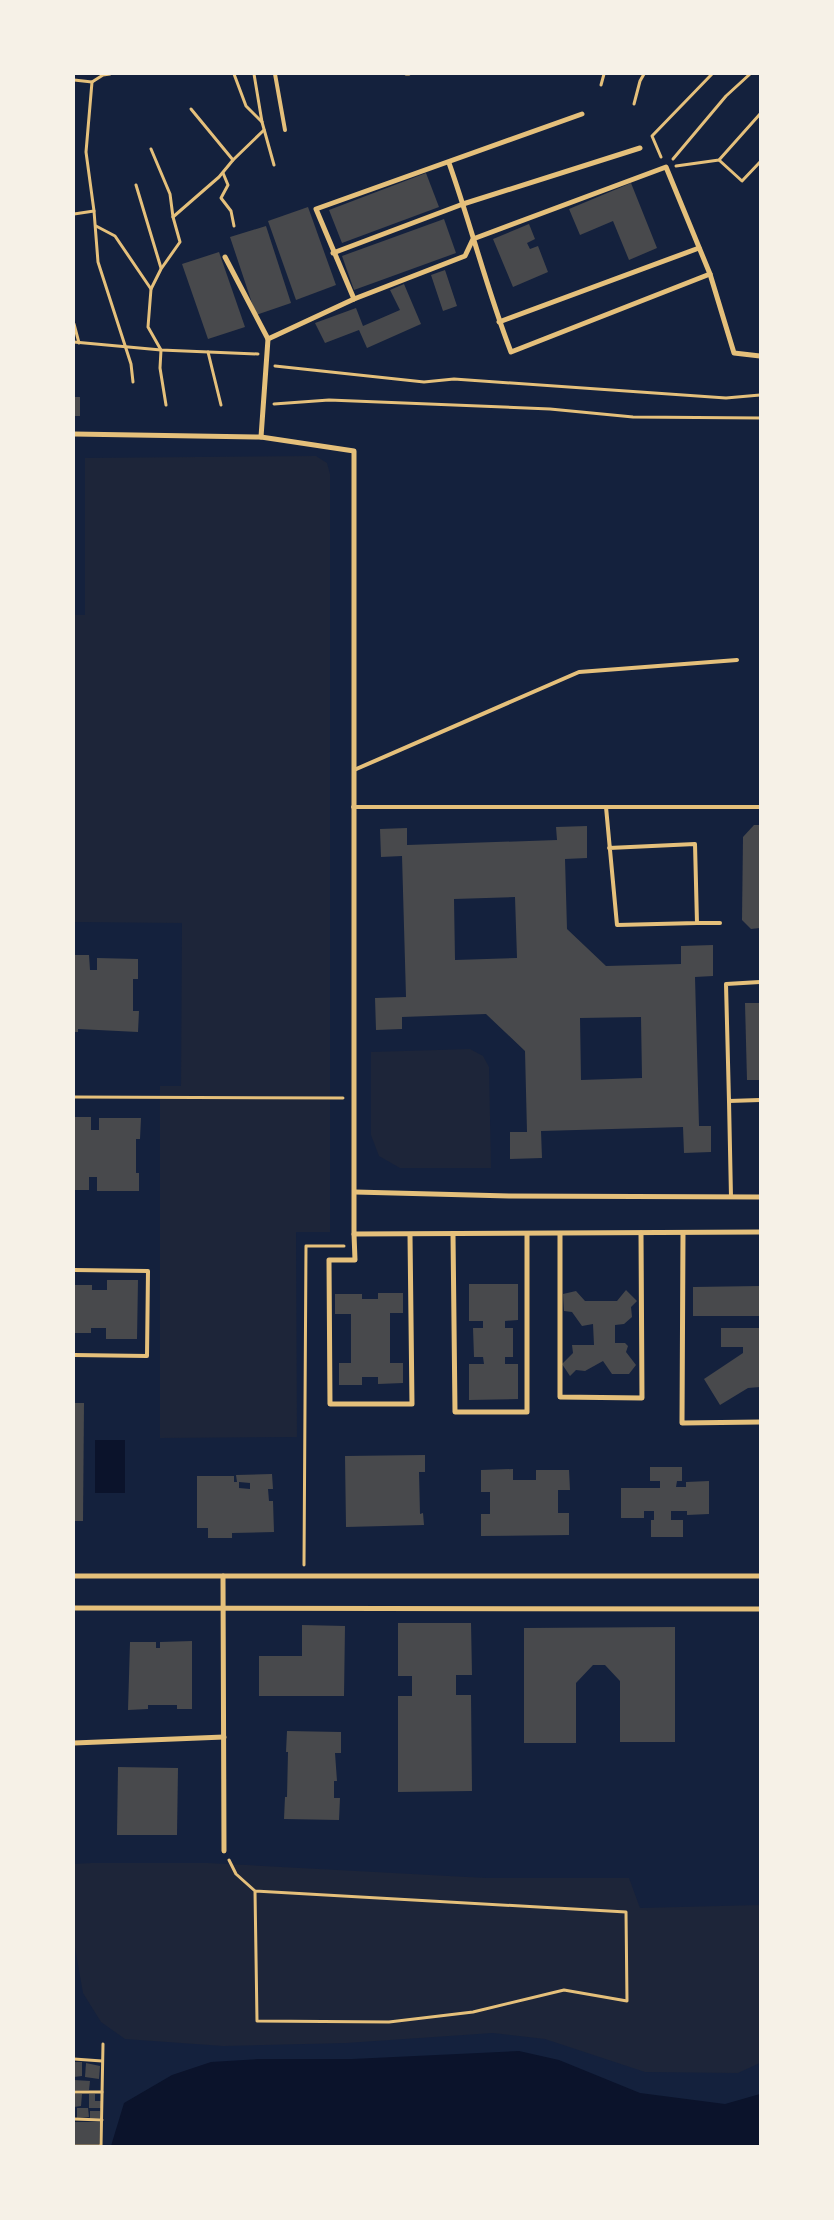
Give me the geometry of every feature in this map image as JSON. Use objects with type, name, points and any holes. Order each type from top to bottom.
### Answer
[{"type":"street","points":[[354,298],[316,209],[582,114]]},
{"type":"street","points":[[334,252],[463,204],[640,148]]},
{"type":"street","points":[[449,163],[499,322],[511,352],[710,274]]},
{"type":"street","points":[[268,339],[354,298],[465,256],[473,239],[666,167],[710,274],[734,353],[760,356]]},
{"type":"street","points":[[499,322],[699,248]]},
{"type":"street","points":[[225,257],[268,339],[261,437]]},
{"type":"street","points":[[74,434],[261,437],[354,451],[353,1098],[354,1234],[356,1260],[330,1260],[330,1404],[412,1404],[410,1235]]},
{"type":"street","points":[[355,1192],[509,1196],[760,1196]]},
{"type":"street","points":[[354,1234],[760,1232]]},
{"type":"street","points":[[560,1234],[560,1397],[642,1398],[641,1233]]},
{"type":"street","points":[[683,1233],[682,1423],[760,1422]]},
{"type":"street","points":[[453,1234],[455,1412],[527,1412],[527,1234]]},
{"type":"street","points":[[74,1576],[760,1576]]},
{"type":"street","points":[[224,1576],[224,1851]]},
{"type":"street","points":[[74,1608],[760,1608]]},
{"type":"street","points":[[74,1743],[224,1736]]},
{"type":"lane","points":[[276,74],[285,130]]},
{"type":"lane","points":[[354,770],[579,672],[737,660]]},
{"type":"lane","points":[[353,807],[760,806]]},
{"type":"lane","points":[[606,807],[617,925],[720,923]]},
{"type":"lane","points":[[610,848],[695,844],[697,923]]},
{"type":"lane","points":[[731,1197],[726,984],[760,982]]},
{"type":"lane","points":[[729,1101],[760,1100]]},
{"type":"lane","points":[[74,1270],[148,1270],[148,1356],[74,1355]]},
{"type":"path","points":[[74,80],[92,82],[103,75],[110,74]]},
{"type":"path","points":[[234,74],[246,106],[262,122]]},
{"type":"path","points":[[254,74],[262,122],[274,165]]},
{"type":"path","points":[[601,85],[604,74]]},
{"type":"path","points":[[634,104],[640,81],[644,74]]},
{"type":"path","points":[[666,167],[652,136],[712,74]]},
{"type":"path","points":[[666,167],[726,96],[750,74]]},
{"type":"path","points":[[92,82],[86,152],[96,225],[98,262],[132,364],[133,382]]},
{"type":"path","points":[[191,109],[233,160]]},
{"type":"path","points":[[666,167],[719,160],[760,114]]},
{"type":"path","points":[[173,217],[223,172],[264,130]]},
{"type":"path","points":[[151,149],[170,194],[173,217],[180,242],[151,288],[148,326],[161,350],[160,368],[166,405]]},
{"type":"path","points":[[719,160],[742,181],[760,162]]},
{"type":"path","points":[[223,172],[228,185],[221,198],[230,210],[234,226]]},
{"type":"path","points":[[136,185],[162,269]]},
{"type":"path","points":[[74,214],[94,211]]},
{"type":"path","points":[[96,225],[115,236],[151,288]]},
{"type":"path","points":[[74,324],[79,343]]},
{"type":"path","points":[[74,342],[161,350],[267,354]]},
{"type":"path","points":[[208,352],[221,405]]},
{"type":"path","points":[[266,364],[424,382],[454,379],[726,398],[760,395]]},
{"type":"path","points":[[262,406],[329,400],[550,409],[633,417],[760,418]]},
{"type":"path","points":[[74,1097],[353,1098]]},
{"type":"path","points":[[304,1576],[306,1246],[355,1246]]},
{"type":"path","points":[[224,1851],[236,1874],[255,1892],[626,1912],[627,2002],[564,1990],[473,2012],[388,2022],[257,2021],[255,1892]]},
{"type":"path","points":[[74,2146],[101,2146],[103,2044]]},
{"type":"path","points":[[74,2059],[102,2061]]},
{"type":"path","points":[[74,2092],[102,2092]]},
{"type":"path","points":[[74,2119],[102,2120]]},
{"type":"shaded area","points":[[316,456],[327,463],[330,474],[330,1232],[296,1232],[297,1437],[160,1438],[160,1086],[181,1086],[182,923],[74,922],[74,615],[85,615],[85,458]]},
{"type":"shaded area","points":[[470,1049],[483,1056],[489,1067],[491,1168],[400,1168],[379,1156],[371,1135],[371,1052]]},
{"type":"shaded area","points":[[95,1440],[125,1440],[125,1493],[95,1493]]},
{"type":"shaded area","points":[[208,1863],[486,1878],[629,1878],[640,1908],[760,1905],[760,2063],[738,2073],[645,2072],[545,2039],[493,2033],[346,2043],[223,2046],[125,2039],[101,2022],[83,1993],[74,1942],[74,1864]]},
{"type":"shaded area","points":[[519,2051],[559,2060],[640,2093],[725,2104],[760,2094],[760,2146],[111,2146],[124,2103],[172,2075],[211,2062],[258,2059],[352,2059]]},
{"type":"building","points":[[426,173],[439,207],[342,243],[329,210]]},
{"type":"building","points":[[631,183],[657,248],[629,260],[613,221],[580,235],[569,209]]},
{"type":"building","points":[[308,207],[336,285],[296,300],[268,221]]},
{"type":"building","points":[[444,219],[456,253],[354,290],[342,256]]},
{"type":"building","points":[[529,224],[535,239],[527,243],[530,249],[538,246],[548,272],[513,287],[493,239]]},
{"type":"building","points":[[266,226],[291,303],[256,315],[230,237]]},
{"type":"building","points":[[219,252],[245,327],[208,339],[182,264]]},
{"type":"building","points":[[445,270],[457,306],[443,311],[431,275]]},
{"type":"building","points":[[404,284],[421,324],[367,348],[359,330],[325,343],[315,323],[356,308],[363,326],[400,310],[390,290]]},
{"type":"building","points":[[74,397],[80,397],[80,416],[74,416]]},
{"type":"building","points":[[754,825],[760,825],[760,928],[751,929],[742,920],[743,837]]},
{"type":"building","points":[[587,826],[587,858],[565,859],[567,929],[606,966],[681,964],[681,946],[713,945],[713,976],[695,977],[699,1126],[711,1126],[711,1152],[684,1153],[683,1127],[541,1131],[542,1158],[510,1159],[510,1132],[527,1132],[525,1051],[486,1014],[402,1017],[402,1029],[376,1030],[375,998],[406,997],[402,856],[381,857],[380,829],[407,828],[407,845],[557,840],[556,827]],"holes":[[[515,897],[517,958],[455,960],[454,899]],[[641,1017],[642,1078],[581,1080],[580,1018]]]},
{"type":"building","points":[[74,955],[89,955],[90,970],[97,970],[97,958],[138,959],[138,979],[133,979],[133,1011],[139,1011],[138,1032],[78,1029],[78,1032],[74,1032]]},
{"type":"building","points":[[745,1003],[760,1003],[760,1080],[747,1080]]},
{"type":"building","points":[[74,1117],[91,1117],[91,1130],[99,1130],[99,1118],[141,1118],[140,1139],[136,1139],[136,1173],[139,1173],[139,1191],[97,1191],[97,1177],[89,1177],[89,1190],[74,1190]]},
{"type":"building","points":[[107,1280],[138,1280],[137,1339],[106,1339],[106,1328],[91,1328],[91,1333],[74,1333],[74,1285],[92,1285],[92,1290],[107,1290]]},
{"type":"building","points":[[469,1284],[518,1284],[518,1320],[505,1321],[505,1328],[513,1328],[513,1357],[505,1357],[505,1364],[518,1364],[518,1399],[469,1400],[469,1364],[484,1364],[483,1357],[474,1357],[473,1328],[483,1328],[483,1321],[469,1321]]},
{"type":"building","points":[[760,1286],[760,1316],[693,1316],[693,1287]]},
{"type":"building","points":[[626,1290],[637,1301],[631,1307],[632,1317],[624,1324],[615,1325],[615,1343],[625,1343],[628,1346],[626,1352],[636,1365],[629,1374],[612,1374],[603,1361],[585,1371],[576,1370],[570,1376],[562,1364],[573,1353],[572,1345],[594,1345],[593,1324],[582,1326],[572,1312],[564,1311],[563,1294],[576,1291],[585,1301],[617,1301]]},
{"type":"building","points":[[378,1293],[403,1293],[403,1313],[390,1313],[390,1363],[403,1363],[403,1383],[378,1384],[378,1377],[362,1377],[362,1385],[339,1385],[339,1363],[351,1363],[351,1314],[335,1314],[335,1294],[362,1294],[362,1299],[378,1299]]},
{"type":"building","points":[[721,1328],[760,1328],[760,1387],[748,1388],[720,1405],[704,1379],[743,1353],[743,1347],[721,1347]]},
{"type":"building","points":[[74,1403],[84,1403],[83,1521],[74,1521]]},
{"type":"building","points":[[425,1455],[425,1472],[419,1472],[420,1514],[423,1513],[424,1525],[346,1527],[345,1456]]},
{"type":"building","points":[[650,1467],[682,1467],[682,1481],[677,1481],[676,1487],[686,1487],[686,1482],[709,1481],[709,1514],[687,1515],[687,1511],[671,1511],[671,1520],[683,1520],[683,1537],[651,1537],[651,1520],[654,1520],[654,1511],[644,1511],[644,1518],[621,1518],[621,1488],[660,1488],[660,1481],[650,1481]]},
{"type":"building","points":[[513,1469],[513,1480],[536,1480],[536,1470],[569,1470],[570,1490],[558,1490],[558,1513],[569,1513],[569,1535],[481,1536],[481,1514],[490,1514],[490,1492],[481,1492],[481,1470]]},
{"type":"building","points":[[272,1474],[273,1489],[268,1489],[269,1501],[273,1501],[274,1532],[232,1533],[232,1538],[208,1538],[208,1528],[197,1528],[197,1476],[234,1476],[234,1482],[237,1482],[236,1475]],"holes":[[[239,1482],[250,1483],[250,1489],[239,1488]]]},
{"type":"building","points":[[398,1623],[471,1623],[472,1675],[456,1675],[456,1695],[471,1695],[472,1791],[398,1792],[398,1696],[412,1696],[412,1676],[398,1676]]},
{"type":"building","points":[[302,1625],[345,1626],[344,1696],[259,1696],[259,1656],[302,1656]]},
{"type":"building","points":[[675,1627],[675,1742],[620,1742],[620,1681],[605,1665],[593,1665],[576,1683],[576,1743],[524,1743],[524,1628]]},
{"type":"building","points":[[192,1641],[192,1709],[177,1709],[177,1705],[148,1705],[148,1709],[128,1710],[130,1642],[156,1642],[156,1648],[160,1648],[160,1642]]},
{"type":"building","points":[[287,1731],[341,1732],[341,1753],[335,1753],[337,1781],[334,1781],[334,1798],[340,1798],[339,1820],[284,1819],[285,1797],[287,1797]]},
{"type":"building","points":[[118,1767],[178,1768],[177,1835],[117,1835]]},
{"type":"building","points":[[74,2062],[82,2062],[82,2076],[74,2077]]},
{"type":"building","points":[[86,2063],[100,2066],[99,2079],[85,2077]]},
{"type":"building","points":[[74,2080],[90,2081],[89,2090],[74,2090]]},
{"type":"building","points":[[74,2094],[82,2094],[81,2106],[74,2107]]},
{"type":"building","points":[[89,2094],[95,2094],[95,2101],[101,2101],[101,2108],[89,2108]]},
{"type":"building","points":[[77,2108],[88,2108],[89,2117],[77,2118]]},
{"type":"building","points":[[90,2111],[100,2111],[100,2118],[90,2118]]},
{"type":"building","points":[[74,2122],[100,2122],[99,2144],[74,2144]]}]
